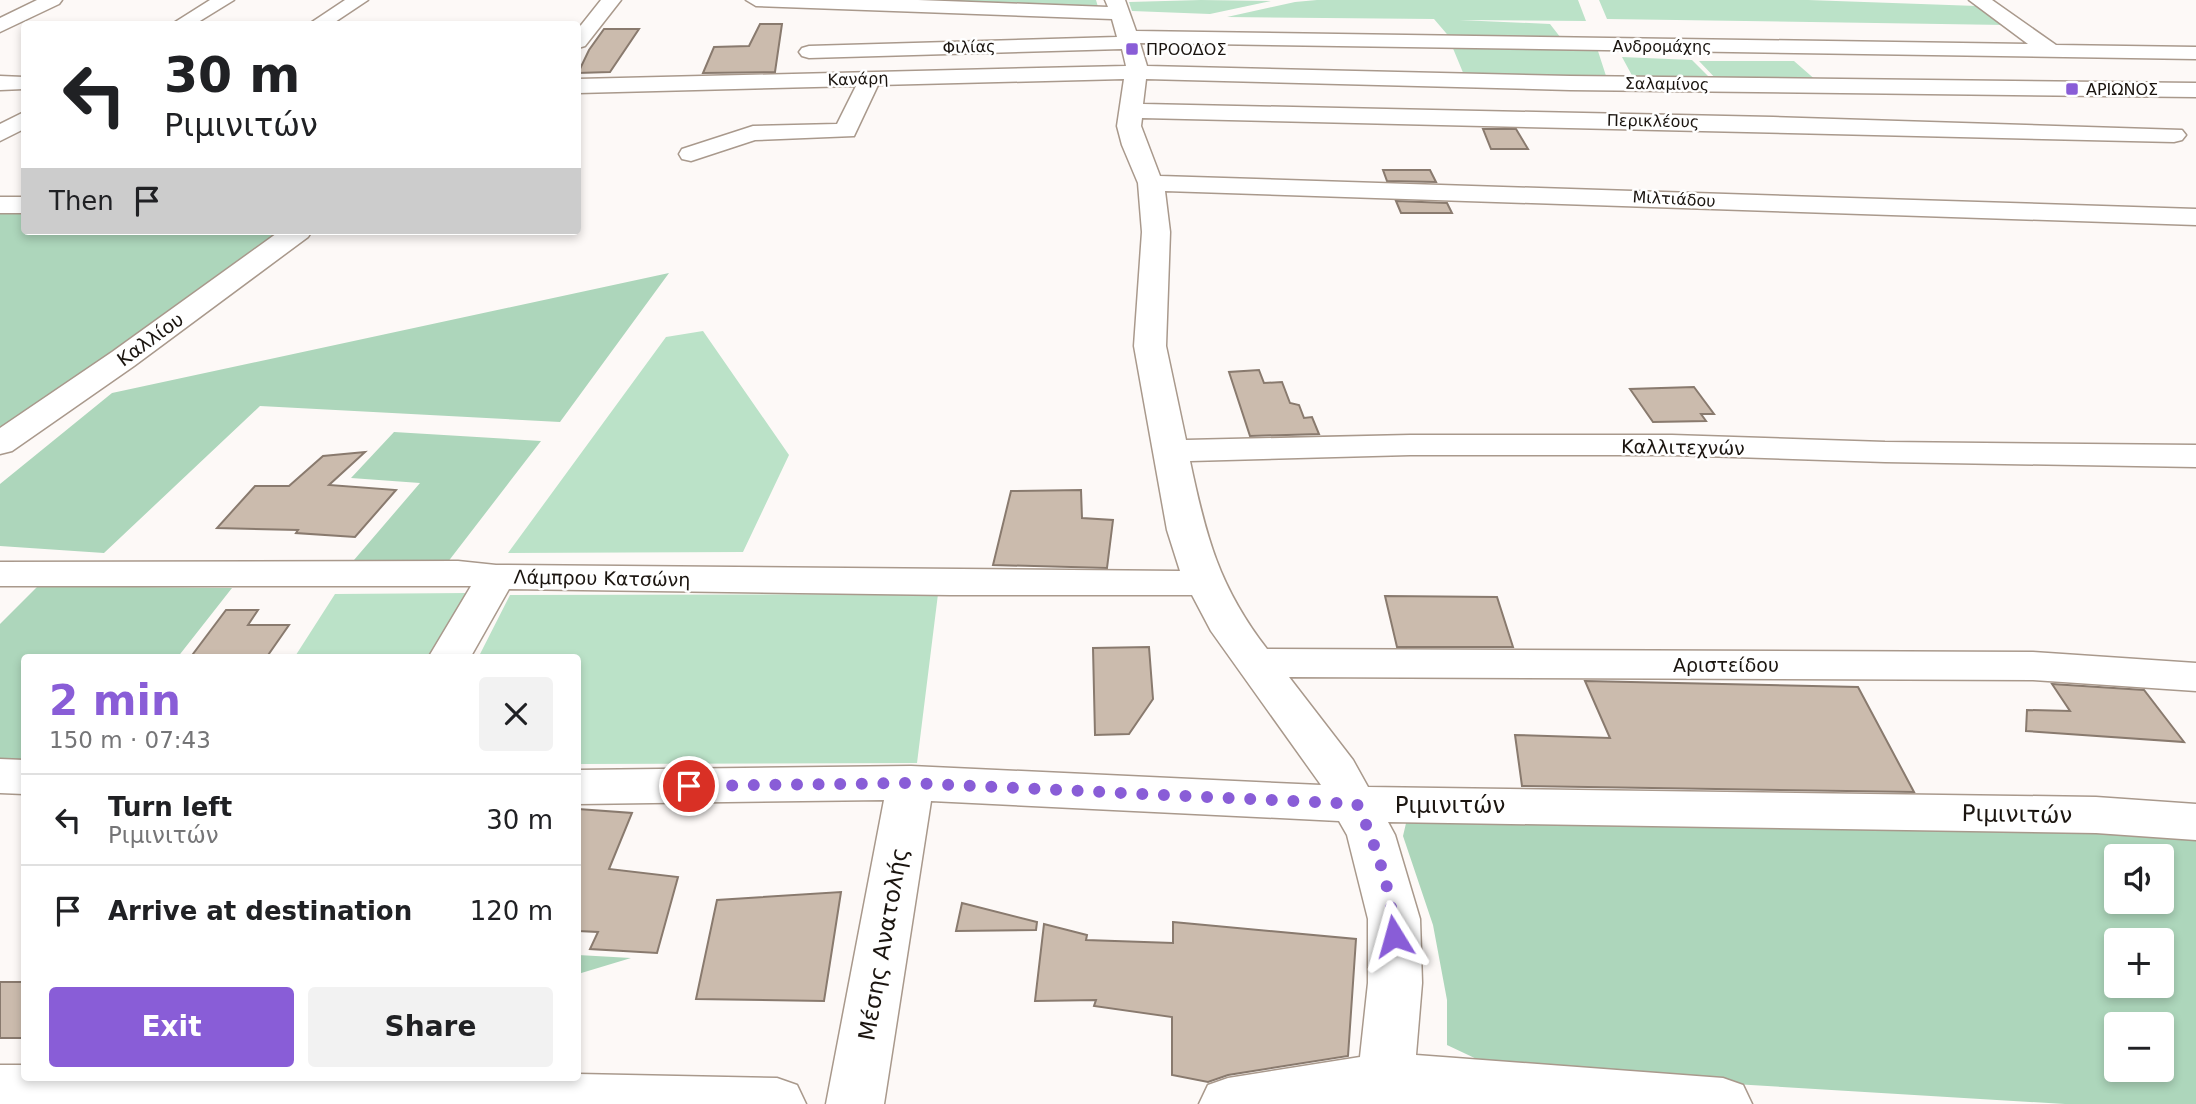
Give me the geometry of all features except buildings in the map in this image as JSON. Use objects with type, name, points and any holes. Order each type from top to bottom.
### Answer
[{"type":"street","points":[[0,26],[52,0]]},
{"type":"street","points":[[187,21],[223,0]]},
{"type":"street","points":[[323,21],[357,0]]},
{"type":"street","points":[[581,38],[611,0]]},
{"type":"street","points":[[756,0],[820,2],[1126,24],[1130,135],[1151,183],[1156,232],[1150,346],[1186,530],[1205,583],[1225,622],[1311,735],[1357,804],[1380,860],[1394,919],[1395,983],[1385,1091]]},
{"type":"street","points":[[1979,0],[2174,135],[2196,146]]},
{"type":"street","points":[[801,81],[820,2]]},
{"type":"street","points":[[1596,20],[1605,45],[1625,84],[1656,121]]},
{"type":"street","name":"Ανδρομάχης","points":[[1126,24],[1605,45],[2196,53]]},
{"type":"street","name":"Φιλίας","points":[[809,52],[1126,24]]},
{"type":"street","name":"Κανάρη","points":[[581,86],[678,73],[801,81],[870,78],[1126,24]]},
{"type":"street","name":"Σαλαμίνος","points":[[1126,24],[1625,84],[2196,90]]},
{"type":"street","points":[[691,154],[753,133],[846,131],[870,78]]},
{"type":"street","points":[[0,83],[21,83]]},
{"type":"street","name":"Περικλέους","points":[[1131,111],[2174,135]]},
{"type":"street","points":[[0,134],[21,121]]},
{"type":"street","name":"Μιλτιάδου","points":[[1151,183],[1390,187],[1770,204],[1867,204],[2196,217]]},
{"type":"street","points":[[0,205],[21,205]]},
{"type":"street","name":"Καλλίου","points":[[0,444],[123,359],[293,235]]},
{"type":"street","name":"Καλλιτεχνών","points":[[1170,451],[1424,445],[1671,445],[1885,453],[2196,456]]},
{"type":"street","name":"Λάμπρου Κατσώνη","points":[[9,583],[458,573],[496,577],[950,583],[1205,583]]},
{"type":"street","points":[[451,654],[496,577]]},
{"type":"street","name":"Αριστείδου","points":[[1256,663],[2033,666],[2196,677]]},
{"type":"street","points":[[0,776],[21,777]]},
{"type":"street","name":"Ριμινιτών","points":[[581,788],[911,783],[1357,804],[2096,815],[2196,822]]},
{"type":"street","name":"Μέσης Ανατολής","points":[[855,1104],[911,783]]},
{"type":"street","points":[[0,1091],[176,1091],[777,1104]]},
{"type":"street","points":[[1228,1104],[1385,1091],[1723,1104]]},
{"type":"green space","points":[[886,0],[1096,0],[1098,7]]},
{"type":"green space","points":[[1578,0],[1586,21],[1459,20],[1550,24],[1564,42],[1452,40],[1434,19],[1227,17],[1295,2]]},
{"type":"green space","points":[[1599,0],[1808,0],[1977,6],[2006,25],[1607,19]]},
{"type":"green space","points":[[1271,1],[1210,14],[1132,11],[1129,2]]},
{"type":"green space","points":[[1452,46],[1597,48],[1607,79],[1464,75]]},
{"type":"green space","points":[[1622,57],[1692,60],[1714,82],[1635,81]]},
{"type":"green space","points":[[1699,61],[1794,61],[1818,82],[1718,81]]},
{"type":"green space","points":[[0,208],[21,209],[21,235],[285,235],[0,438]]},
{"type":"green space","points":[[669,273],[560,422],[260,406],[104,553],[0,546],[0,484],[112,393]]},
{"type":"green space","points":[[703,331],[789,455],[743,552],[508,553],[666,337]]},
{"type":"green space","points":[[394,432],[541,441],[444,567],[354,560],[420,483],[351,478]]},
{"type":"green space","points":[[38,586],[232,588],[180,654],[21,654],[21,765],[0,764],[0,624]]},
{"type":"green space","points":[[467,593],[431,654],[297,654],[335,594]]},
{"type":"green space","points":[[938,594],[917,763],[581,764],[581,654],[480,654],[510,595]]},
{"type":"green space","points":[[1407,819],[2196,835],[2196,1104],[2065,1104],[1500,1070],[1447,1045],[1447,1000],[1433,925],[1403,836]]},
{"type":"green space","points":[[581,955],[631,958],[581,973]]},
{"type":"place","name":"ΠΡΟΟΔΟΣ","points":[[1132,49]]},
{"type":"place","name":"ΑΡΙΩΝΟΣ","points":[[2072,89]]},
{"type":"route","points":[[689,786],[911,783],[1357,804],[1380,860],[1394,919],[1394,936]]}]
